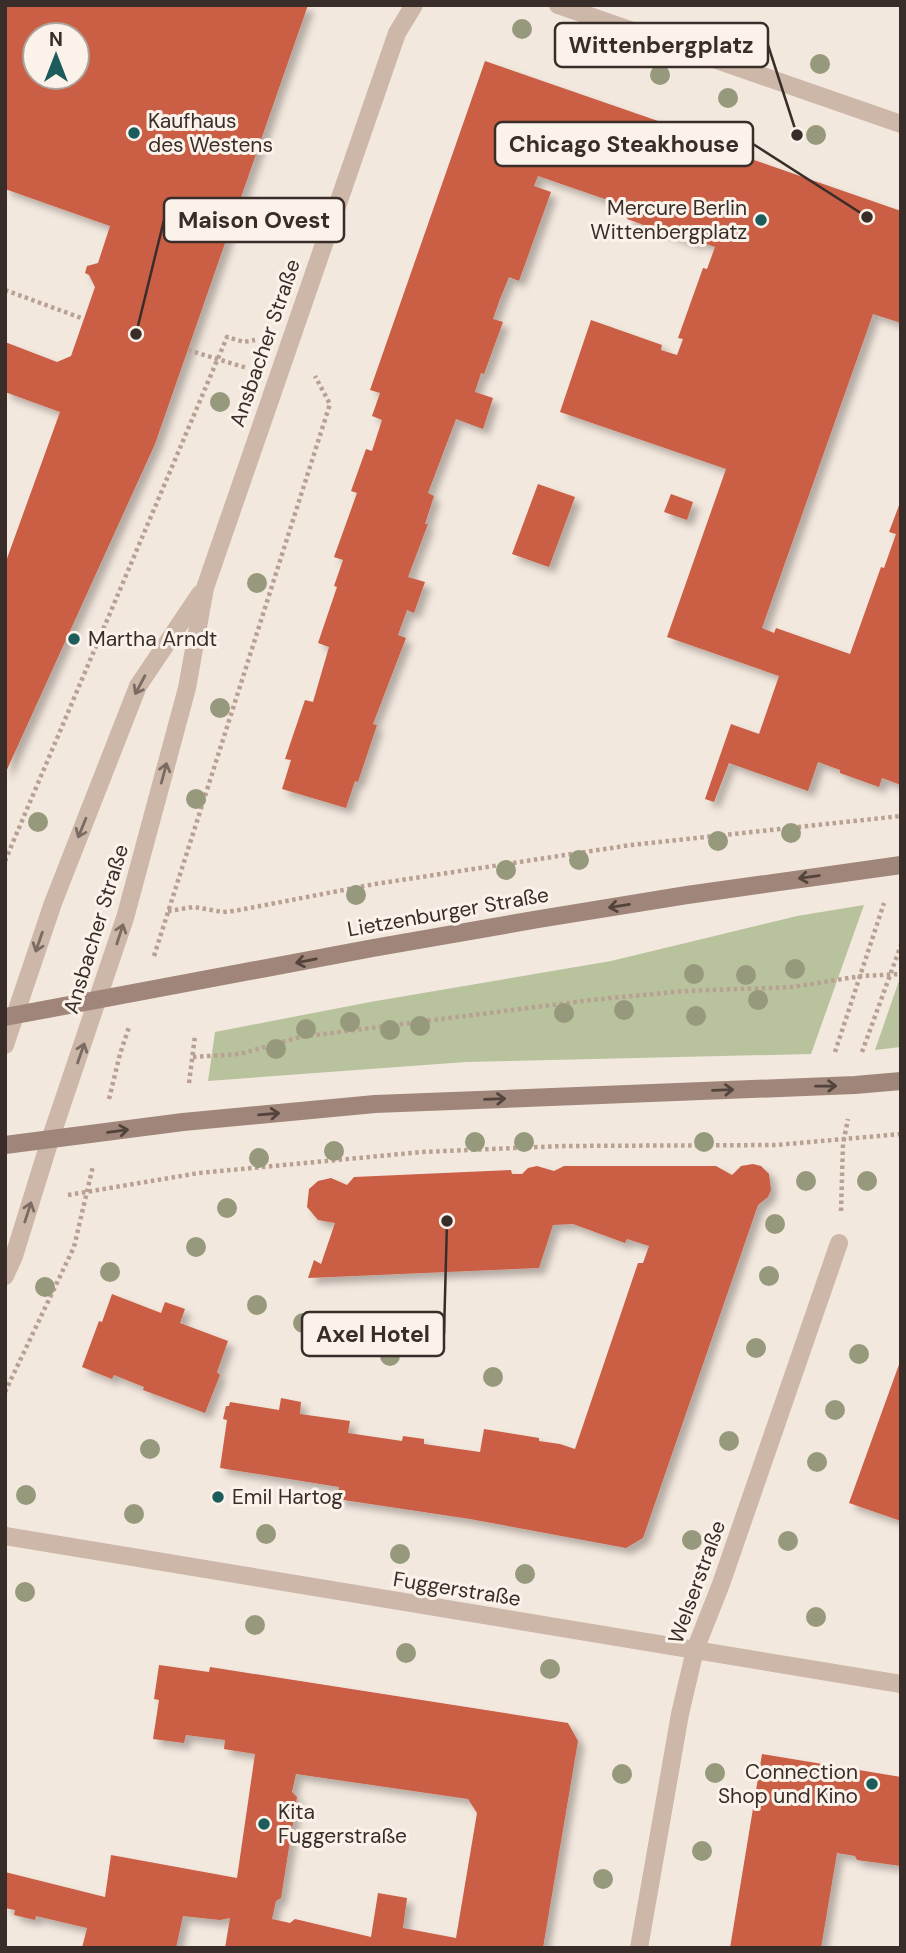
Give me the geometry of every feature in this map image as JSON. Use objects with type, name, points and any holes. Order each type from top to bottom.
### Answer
[{"type":"main road","name":"Lietzenburger Straße","points":[[10,1016],[566,915],[901,865]]},
{"type":"main road","points":[[5,1146],[183,1122],[375,1104],[901,1081]]},
{"type":"street","name":"Ansbacher Straße","points":[[5,1276],[14,1256],[125,919],[187,688],[205,588],[397,33],[414,5]]},
{"type":"street","points":[[558,5],[901,124]]},
{"type":"street","name":"Ansbacher Straße","points":[[5,1045],[10,1016],[138,686],[205,588]]},
{"type":"street","name":"Welserstraße","points":[[639,1948],[680,1714],[695,1650],[722,1584],[839,1244]]},
{"type":"street","name":"Fuggerstraße","points":[[5,1536],[901,1684]]},
{"type":"path","points":[[5,290],[84,319]]},
{"type":"path","points":[[5,862],[227,337],[244,342]]},
{"type":"path","points":[[188,349],[278,377]]},
{"type":"path","points":[[185,861],[330,404],[318,382]]},
{"type":"path","points":[[125,919],[182,908],[234,911],[375,884],[617,847],[901,816]]},
{"type":"path","points":[[835,1053],[884,903]]},
{"type":"path","points":[[863,1050],[901,945]]},
{"type":"path","points":[[193,1057],[240,1054],[300,1037],[398,1023],[685,991],[793,987],[861,976],[901,974]]},
{"type":"path","points":[[188,1083],[195,1036]]},
{"type":"path","points":[[5,1392],[74,1247],[101,1134]]},
{"type":"path","points":[[31,1202],[199,1173],[422,1152],[562,1146],[776,1145],[901,1134]]},
{"type":"path","points":[[839,1244],[843,1144]]},
{"type":"green space","points":[[864,905],[811,1054],[466,1062],[208,1081],[215,1032],[370,1002],[611,961],[797,916]]},
{"type":"green space","points":[[901,975],[901,1047],[875,1050]]},
{"type":"building","points":[[5,5],[308,5],[155,444],[5,774],[5,564],[60,412],[5,392],[5,342],[57,362],[71,356],[95,287],[85,273],[87,266],[98,263],[110,226],[5,189]]},
{"type":"building","points":[[485,61],[658,121],[659,127],[901,211],[901,323],[873,314],[762,628],[774,633],[776,628],[850,654],[881,567],[884,568],[896,534],[889,532],[901,500],[901,785],[882,778],[879,787],[818,762],[808,791],[729,763],[714,802],[705,799],[731,724],[759,734],[779,676],[667,637],[726,469],[560,412],[591,320],[662,345],[661,350],[677,355],[683,339],[678,338],[703,268],[707,269],[715,247],[698,241],[697,244],[627,219],[632,205],[629,204],[628,207],[538,176],[534,186],[551,192],[519,281],[509,277],[500,299],[493,319],[503,322],[475,392],[493,398],[483,429],[456,419],[428,493],[434,496],[425,524],[428,524],[408,577],[425,582],[414,613],[407,610],[398,635],[406,638],[373,724],[377,725],[358,782],[355,781],[346,808],[282,789],[291,760],[285,759],[305,700],[313,702],[329,647],[318,643],[343,560],[334,557],[357,493],[351,491],[366,449],[372,451],[382,420],[372,416],[380,393],[370,390]]},
{"type":"building","points":[[538,484],[575,497],[549,567],[512,554]]},
{"type":"building","points":[[671,494],[693,502],[687,520],[664,512]]},
{"type":"building","points":[[537,1166],[554,1171],[564,1166],[716,1166],[732,1175],[741,1166],[761,1166],[769,1174],[771,1190],[768,1197],[758,1205],[643,1538],[626,1548],[470,1519],[337,1499],[339,1487],[220,1468],[227,1420],[223,1419],[226,1406],[229,1406],[230,1402],[279,1410],[281,1398],[301,1402],[300,1414],[350,1421],[348,1433],[402,1441],[403,1436],[424,1439],[424,1444],[480,1452],[484,1429],[539,1438],[539,1441],[575,1449],[638,1263],[643,1263],[649,1246],[627,1239],[625,1243],[573,1224],[553,1225],[539,1268],[308,1278],[314,1260],[321,1264],[335,1223],[318,1220],[307,1207],[309,1189],[318,1181],[331,1178],[347,1185],[354,1177],[511,1170],[512,1174],[522,1174],[528,1168]]},
{"type":"building","points":[[112,1294],[161,1313],[165,1302],[185,1309],[180,1323],[228,1341],[217,1372],[220,1375],[205,1413],[143,1390],[144,1387],[114,1375],[112,1379],[82,1367]]},
{"type":"building","points":[[901,1359],[901,1521],[849,1503]]},
{"type":"building","points":[[159,1665],[209,1672],[210,1667],[568,1723],[578,1741],[543,1948],[225,1948],[230,1918],[220,1920],[183,1916],[176,1948],[82,1948],[87,1928],[36,1916],[35,1920],[14,1915],[15,1910],[5,1908],[5,1872],[105,1897],[111,1855],[237,1878],[255,1754],[224,1749],[225,1740],[186,1735],[184,1743],[153,1739],[159,1700],[154,1699]],"holes":[[[296,1774],[468,1799],[477,1813],[456,1938],[403,1928],[407,1898],[378,1893],[371,1937],[295,1919],[290,1923],[272,1919],[276,1901],[281,1898],[297,1797],[292,1792]]]},
{"type":"building","points":[[762,1754],[901,1777],[901,1866],[857,1860],[855,1856],[837,1853],[821,1948],[730,1948]]},
{"type":"place","name":"Kaufhaus des Westens","points":[[134,133]]},
{"type":"place","name":"Wittenbergplatz","points":[[797,135]]},
{"type":"place","name":"Chicago Steakhouse","points":[[867,217]]},
{"type":"place","name":"Mercure Berlin Wittenbergplatz","points":[[761,220]]},
{"type":"place","name":"Maison Ovest","points":[[136,334]]},
{"type":"place","name":"Martha Arndt","points":[[74,639]]},
{"type":"place","name":"Axel Hotel","points":[[447,1221]]},
{"type":"place","name":"Emil Hartog","points":[[218,1497]]},
{"type":"place","name":"Connection Shop und Kino","points":[[872,1784]]},
{"type":"place","name":"Kita Fuggerstraße","points":[[264,1824]]}]
